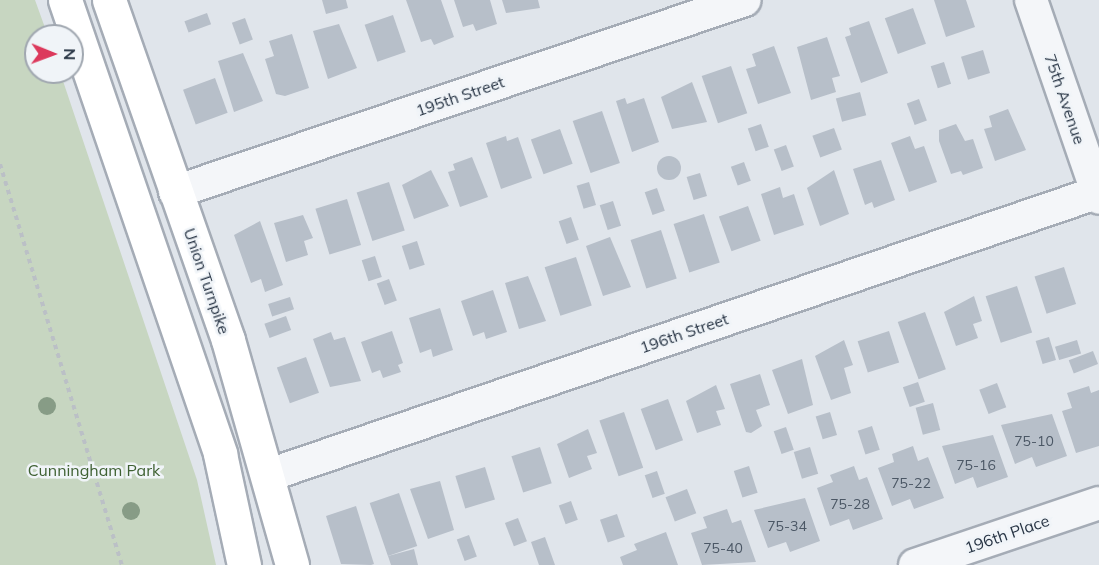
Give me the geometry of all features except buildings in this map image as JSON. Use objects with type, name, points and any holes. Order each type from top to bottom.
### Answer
[{"type":"main road","points":[[65,0],[220,454],[244,565]]},
{"type":"main road","name":"Union Turnpike","points":[[109,0],[270,475],[292,565]]},
{"type":"street","name":"195th Street","points":[[175,192],[745,0]]},
{"type":"street","name":"75th Avenue","points":[[1031,0],[1098,194]]},
{"type":"street","name":"196th Street","points":[[270,475],[1098,194]]},
{"type":"street","name":"196th Place","points":[[915,565],[1099,503]]},
{"type":"path","points":[[0,164],[122,565]]},
{"type":"green space","name":"Cunningham Park","points":[[0,0],[35,0],[44,24],[24,24],[24,84],[64,84],[197,480],[216,565],[0,565]]}]
